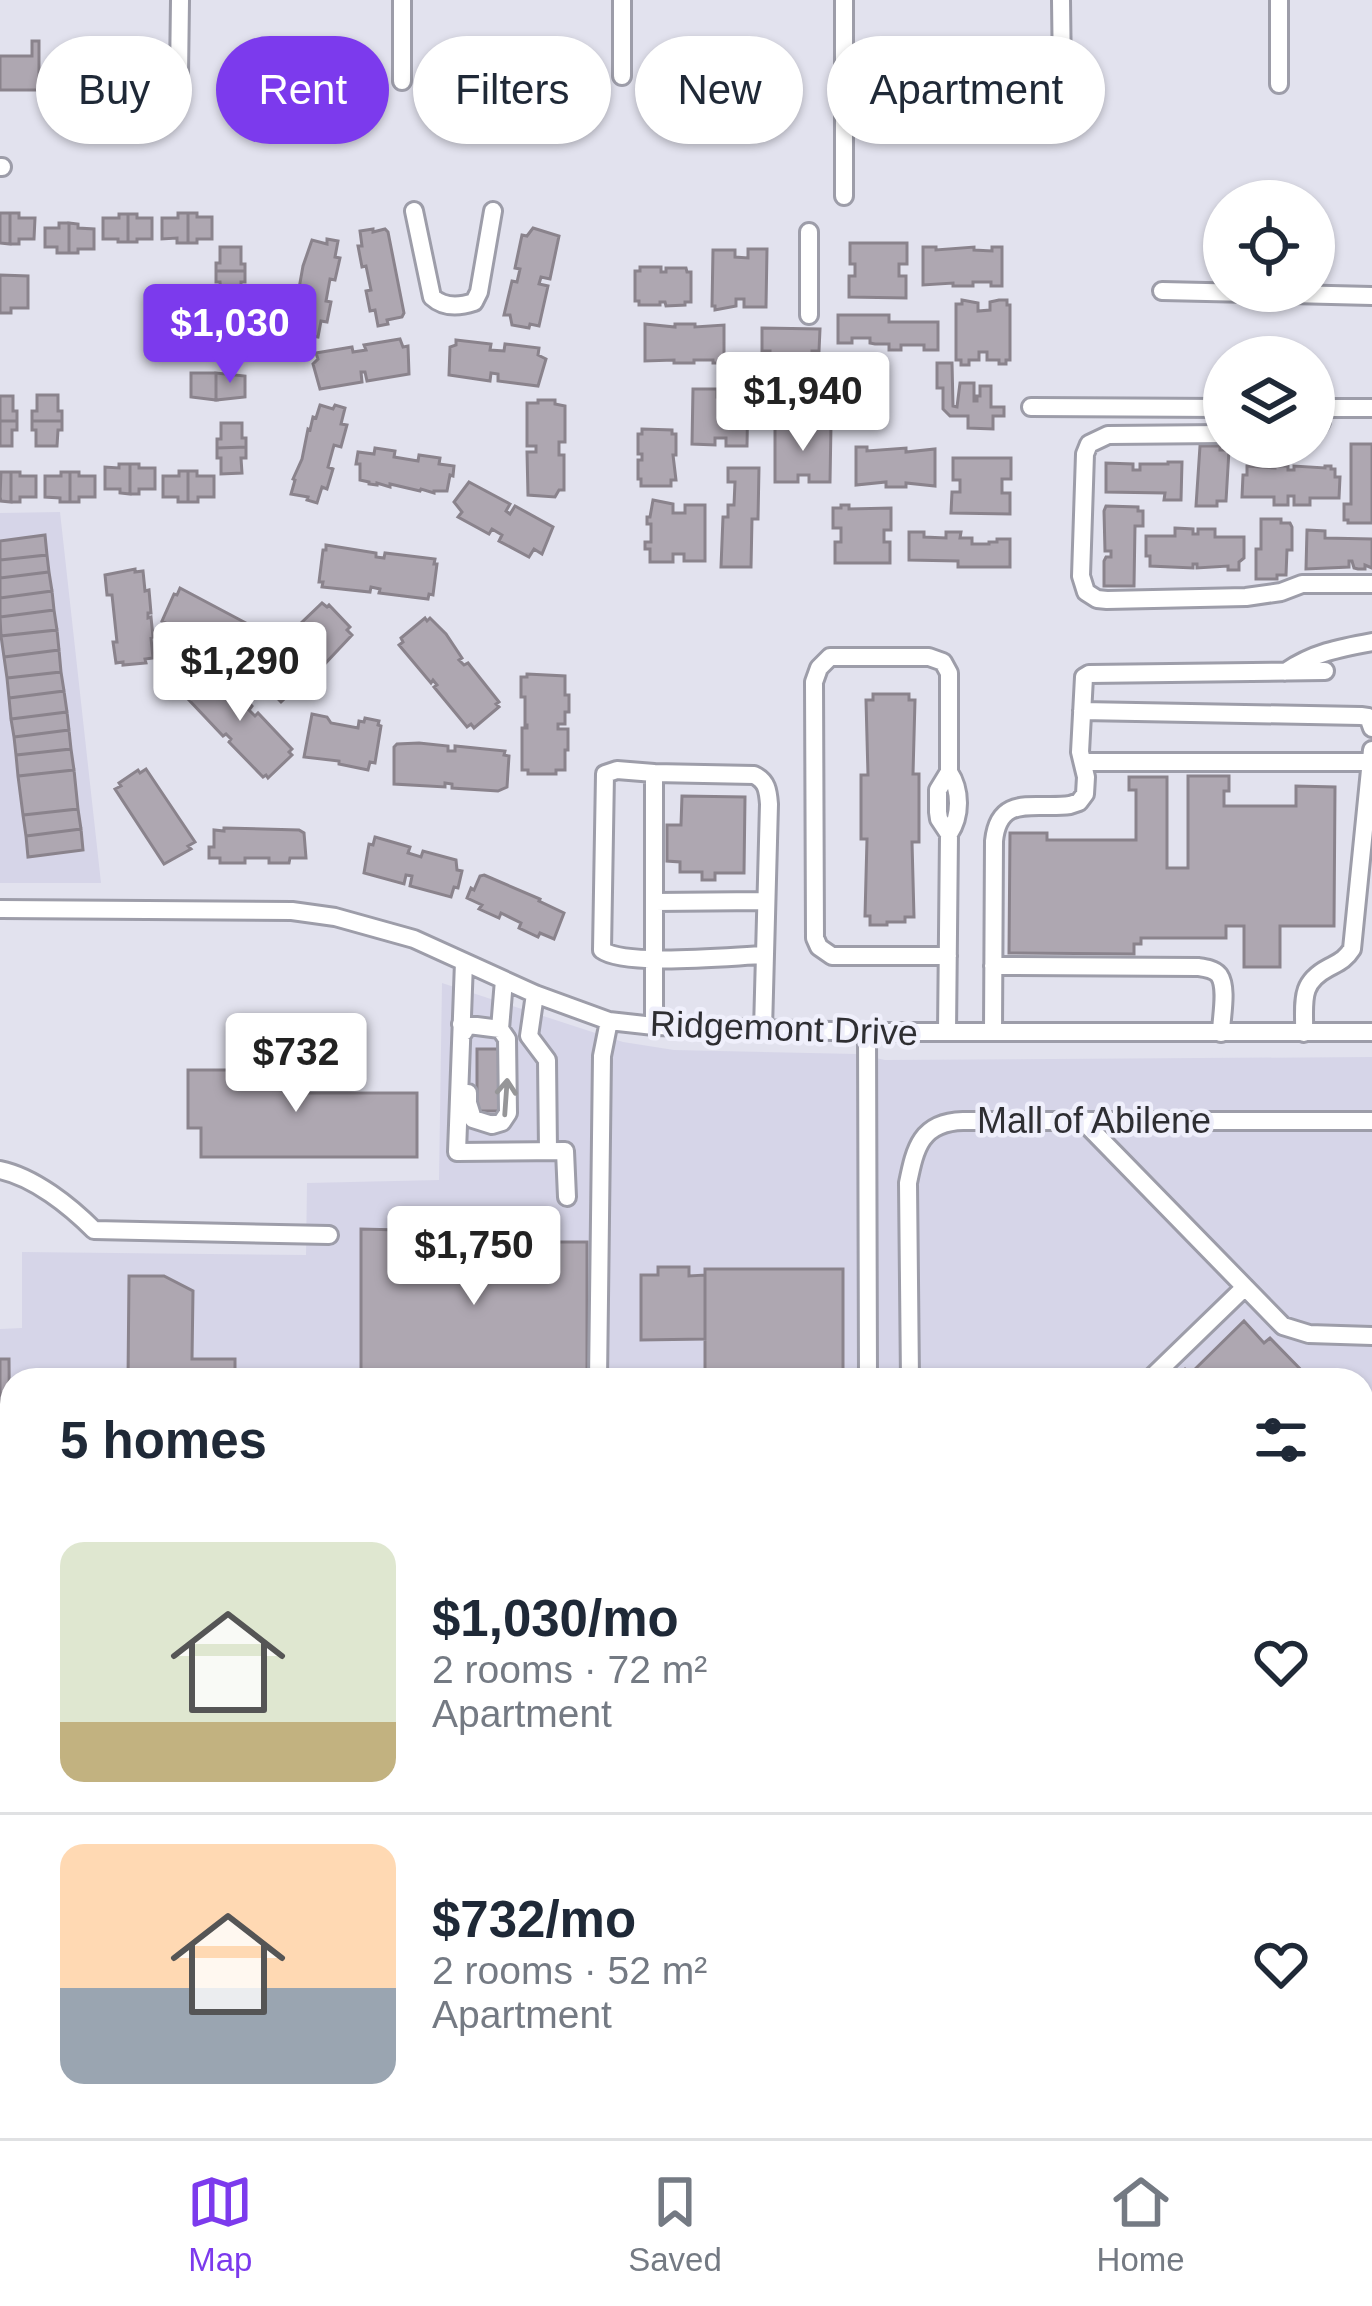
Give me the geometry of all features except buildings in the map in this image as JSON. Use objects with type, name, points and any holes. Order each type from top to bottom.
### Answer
[{"type":"street","points":[[180,0],[180,36]]},
{"type":"street","points":[[402,0],[402,81]]},
{"type":"street","points":[[622,0],[622,76]]},
{"type":"street","points":[[844,0],[844,196]]},
{"type":"street","points":[[1060,0],[1061,36]]},
{"type":"street","points":[[1279,0],[1279,84]]},
{"type":"street","points":[[415,211],[432,297],[440,304],[463,306],[474,302],[479,292],[493,211]]},
{"type":"street","points":[[808,315],[809,232]]},
{"type":"street","points":[[1162,291],[1372,296]]},
{"type":"street","points":[[1031,407],[1203,408]]},
{"type":"street","points":[[1335,408],[1372,408]]},
{"type":"street","points":[[1203,434],[1108,434],[1089,444],[1081,576],[1086,592],[1107,600],[1231,598],[1310,584],[1372,584]]},
{"type":"street","points":[[1285,672],[1307,656],[1372,642]]},
{"type":"street","points":[[947,1032],[950,834],[939,819],[938,790],[949,772],[950,673],[943,662],[929,657],[836,656],[824,662],[814,682],[815,938],[832,956],[948,956]]},
{"type":"street","points":[[993,1032],[998,822],[1014,808],[1059,807],[1078,802],[1085,794],[1080,752],[1084,677],[1325,671]]},
{"type":"street","points":[[1082,711],[1361,716],[1368,717],[1372,728]]},
{"type":"street","points":[[1304,1033],[1308,982],[1352,949],[1372,750]]},
{"type":"street","points":[[1083,762],[1372,762]]},
{"type":"street","points":[[763,1030],[765,955],[766,901],[769,805],[766,785],[754,775],[617,770],[605,775],[602,950],[614,957],[765,955]]},
{"type":"street","points":[[654,773],[654,1026]]},
{"type":"street","points":[[654,902],[766,901]]},
{"type":"street","name":"Ridgemont Drive","points":[[0,909],[292,911],[335,917],[414,939],[535,994],[609,1021],[654,1026],[1372,1032]]},
{"type":"street","points":[[464,962],[457,1152],[565,1151],[567,1197]]},
{"type":"street","points":[[993,966],[1213,970],[1219,975],[1222,992],[1220,1033]]},
{"type":"street","points":[[461,1024],[468,1040],[468,1103],[473,1119],[492,1125],[502,1122],[508,1113],[507,1039],[500,1029],[504,980]]},
{"type":"street","points":[[535,994],[530,1036],[547,1060],[548,1151]]},
{"type":"street","points":[[598,1368],[602,1056],[609,1021]]},
{"type":"street","points":[[461,1024],[500,1029]]},
{"type":"street","points":[[867,1031],[868,1368]]},
{"type":"street","points":[[1082,1120],[1283,1326],[1309,1334],[1372,1336]]},
{"type":"street","name":"Mall of Abilene","points":[[910,1368],[908,1183],[923,1135],[952,1121],[1372,1121]]},
{"type":"street","points":[[0,1170],[21,1175],[94,1230],[328,1235]]},
{"type":"street","points":[[1161,1368],[1245,1287]]},
{"type":"shaded area","points":[[60,512],[101,883],[0,883],[0,513]]},
{"type":"shaded area","points":[[442,983],[623,1042],[674,1050],[857,1054],[885,1060],[1372,1057],[1372,1368],[0,1368],[0,1329],[22,1328],[22,1252],[306,1255],[307,1183],[439,1180]]}]
